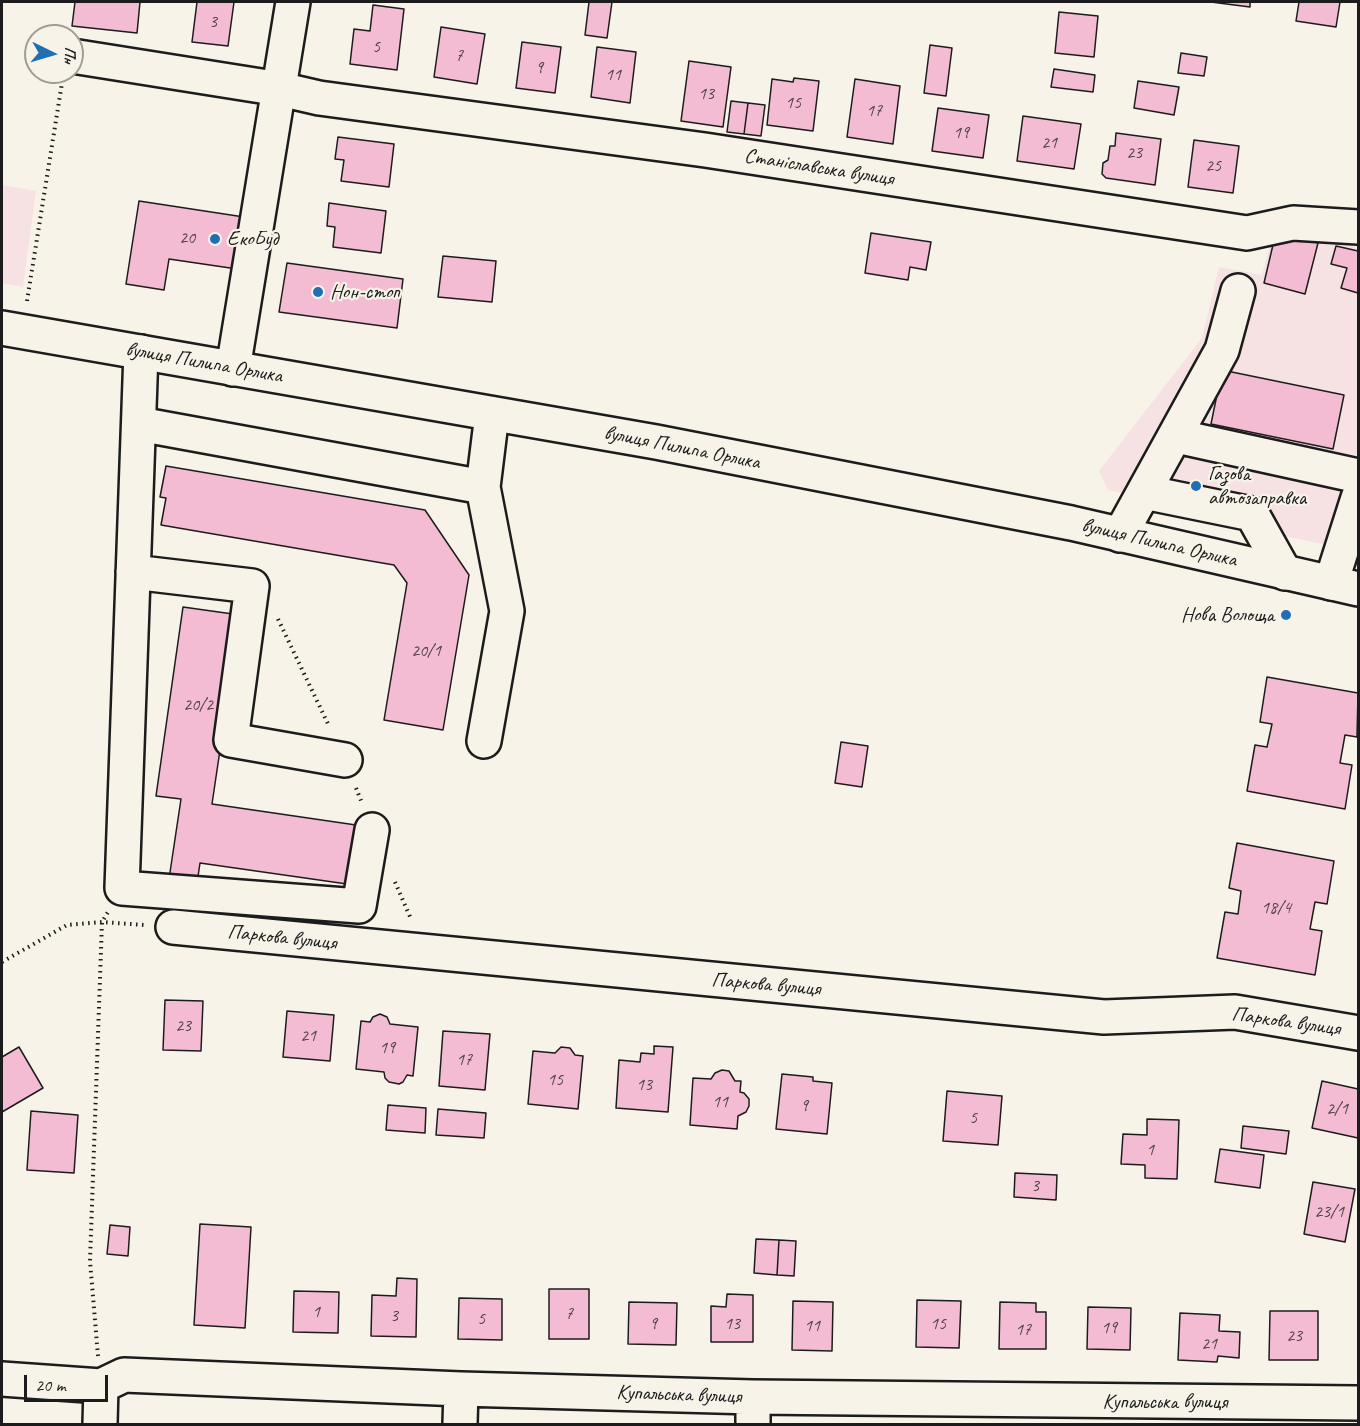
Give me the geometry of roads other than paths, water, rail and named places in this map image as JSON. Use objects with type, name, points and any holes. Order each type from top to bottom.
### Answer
[{"type":"street","points":[[233,369],[293,2]]},
{"type":"street","name":"Станіславська вулиця","points":[[84,58],[280,89],[319,98],[705,150],[1247,233],[1293,223],[1359,227]]},
{"type":"street","points":[[1120,535],[1222,350],[1238,291]]},
{"type":"street","name":"вулиця Пилипа Орлика","points":[[12,329],[656,442],[1071,523],[1345,586]]},
{"type":"street","points":[[141,352],[122,888],[359,906],[372,830]]},
{"type":"street","points":[[484,741],[507,611],[483,486],[492,414]]},
{"type":"street","points":[[139,424],[483,486]]},
{"type":"street","points":[[1176,436],[1359,476]]},
{"type":"street","points":[[1144,492],[1252,514],[1285,573]]},
{"type":"street","points":[[1345,586],[1359,498]]},
{"type":"street","points":[[133,572],[252,586],[231,740],[345,760]]},
{"type":"street","name":"Паркова вулиця","points":[[173,927],[1104,1017],[1235,1012],[1359,1033]]},
{"type":"street","name":"Купальська вулиця","points":[[2,1379],[101,1386],[124,1375],[461,1389],[753,1411],[1048,1413],[1359,1403]]},
{"type":"street","points":[[100,1425],[101,1386]]},
{"type":"street","points":[[460,1425],[461,1389]]},
{"type":"place","name":"ЕкоБуд","points":[[215,239]]},
{"type":"place","name":"Нон-стоп","points":[[318,292]]},
{"type":"place","name":"Газова автозаправка","points":[[1196,486]]},
{"type":"place","name":"Нова Волоща","points":[[1286,615]]}]
